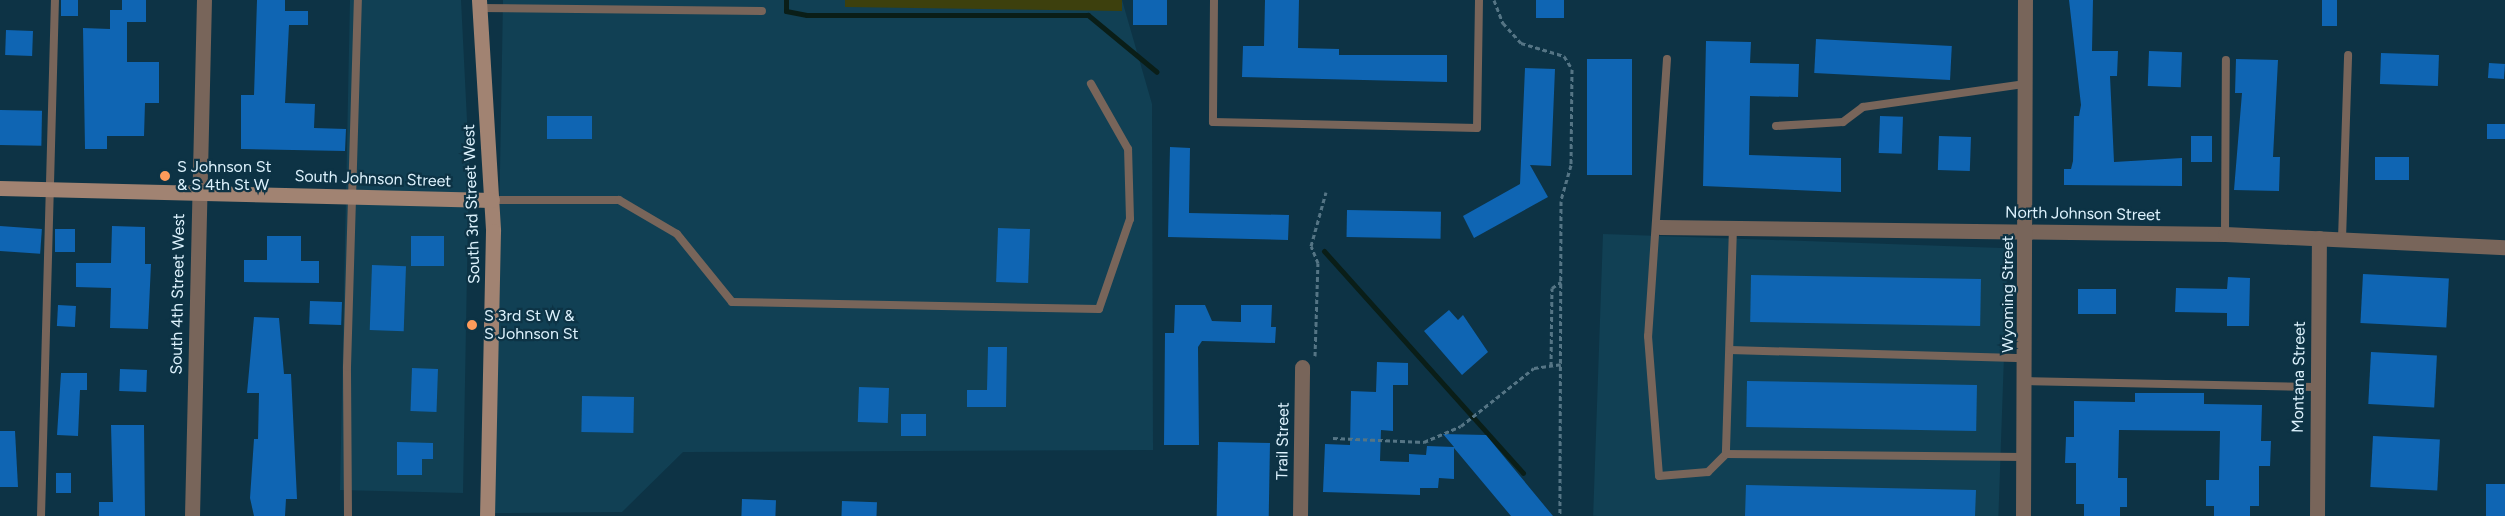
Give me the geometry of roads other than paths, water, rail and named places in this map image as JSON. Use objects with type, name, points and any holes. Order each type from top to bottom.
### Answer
[{"type":"main road","name":"South 3rd Street West","points":[[479,4],[492,200],[487,516]]},
{"type":"main road","name":"South Johnson Street","points":[[0,188],[492,200]]},
{"type":"street","name":"South 4th Street West","points":[[192,516],[204,0]]},
{"type":"street","name":"Wyoming Street","points":[[2023,516],[2027,231],[2025,0]]},
{"type":"street","name":"North Johnson Street","points":[[1660,227],[2225,234],[2505,248]]},
{"type":"street","name":"Montana Street","points":[[2317,516],[2316,387],[2319,238]]},
{"type":"street","name":"Trail Street","points":[[1300,516],[1308,367]]},
{"type":"lane","points":[[41,516],[55,0]]},
{"type":"lane","points":[[348,516],[347,367],[354,197],[358,0]]},
{"type":"lane","points":[[1214,0],[1213,122],[1477,128],[1479,0]]},
{"type":"lane","points":[[479,4],[762,11]]},
{"type":"lane","points":[[2342,239],[2348,55]]},
{"type":"lane","points":[[1667,59],[1660,227],[1648,336],[1659,476],[1708,472],[1726,454],[1733,227]]},
{"type":"lane","points":[[2225,234],[2226,60]]},
{"type":"lane","points":[[492,200],[619,200],[677,234],[732,303],[1099,309],[1130,219],[1128,149],[1091,84]]},
{"type":"lane","points":[[1776,126],[1843,122],[1863,107],[2025,84]]},
{"type":"lane","points":[[1730,350],[2026,358]]},
{"type":"lane","points":[[2025,381],[2316,387]]},
{"type":"lane","points":[[1726,454],[2024,457]]},
{"type":"waterway","points":[[786,0],[786,11],[807,15],[1088,15],[1157,72]]},
{"type":"waterway","points":[[1324,251],[1523,473]]},
{"type":"place","name":"S Johnson St & S 4th St W","points":[[165,176]]},
{"type":"place","name":"S 3rd St W & S Johnson St","points":[[472,325]]}]
